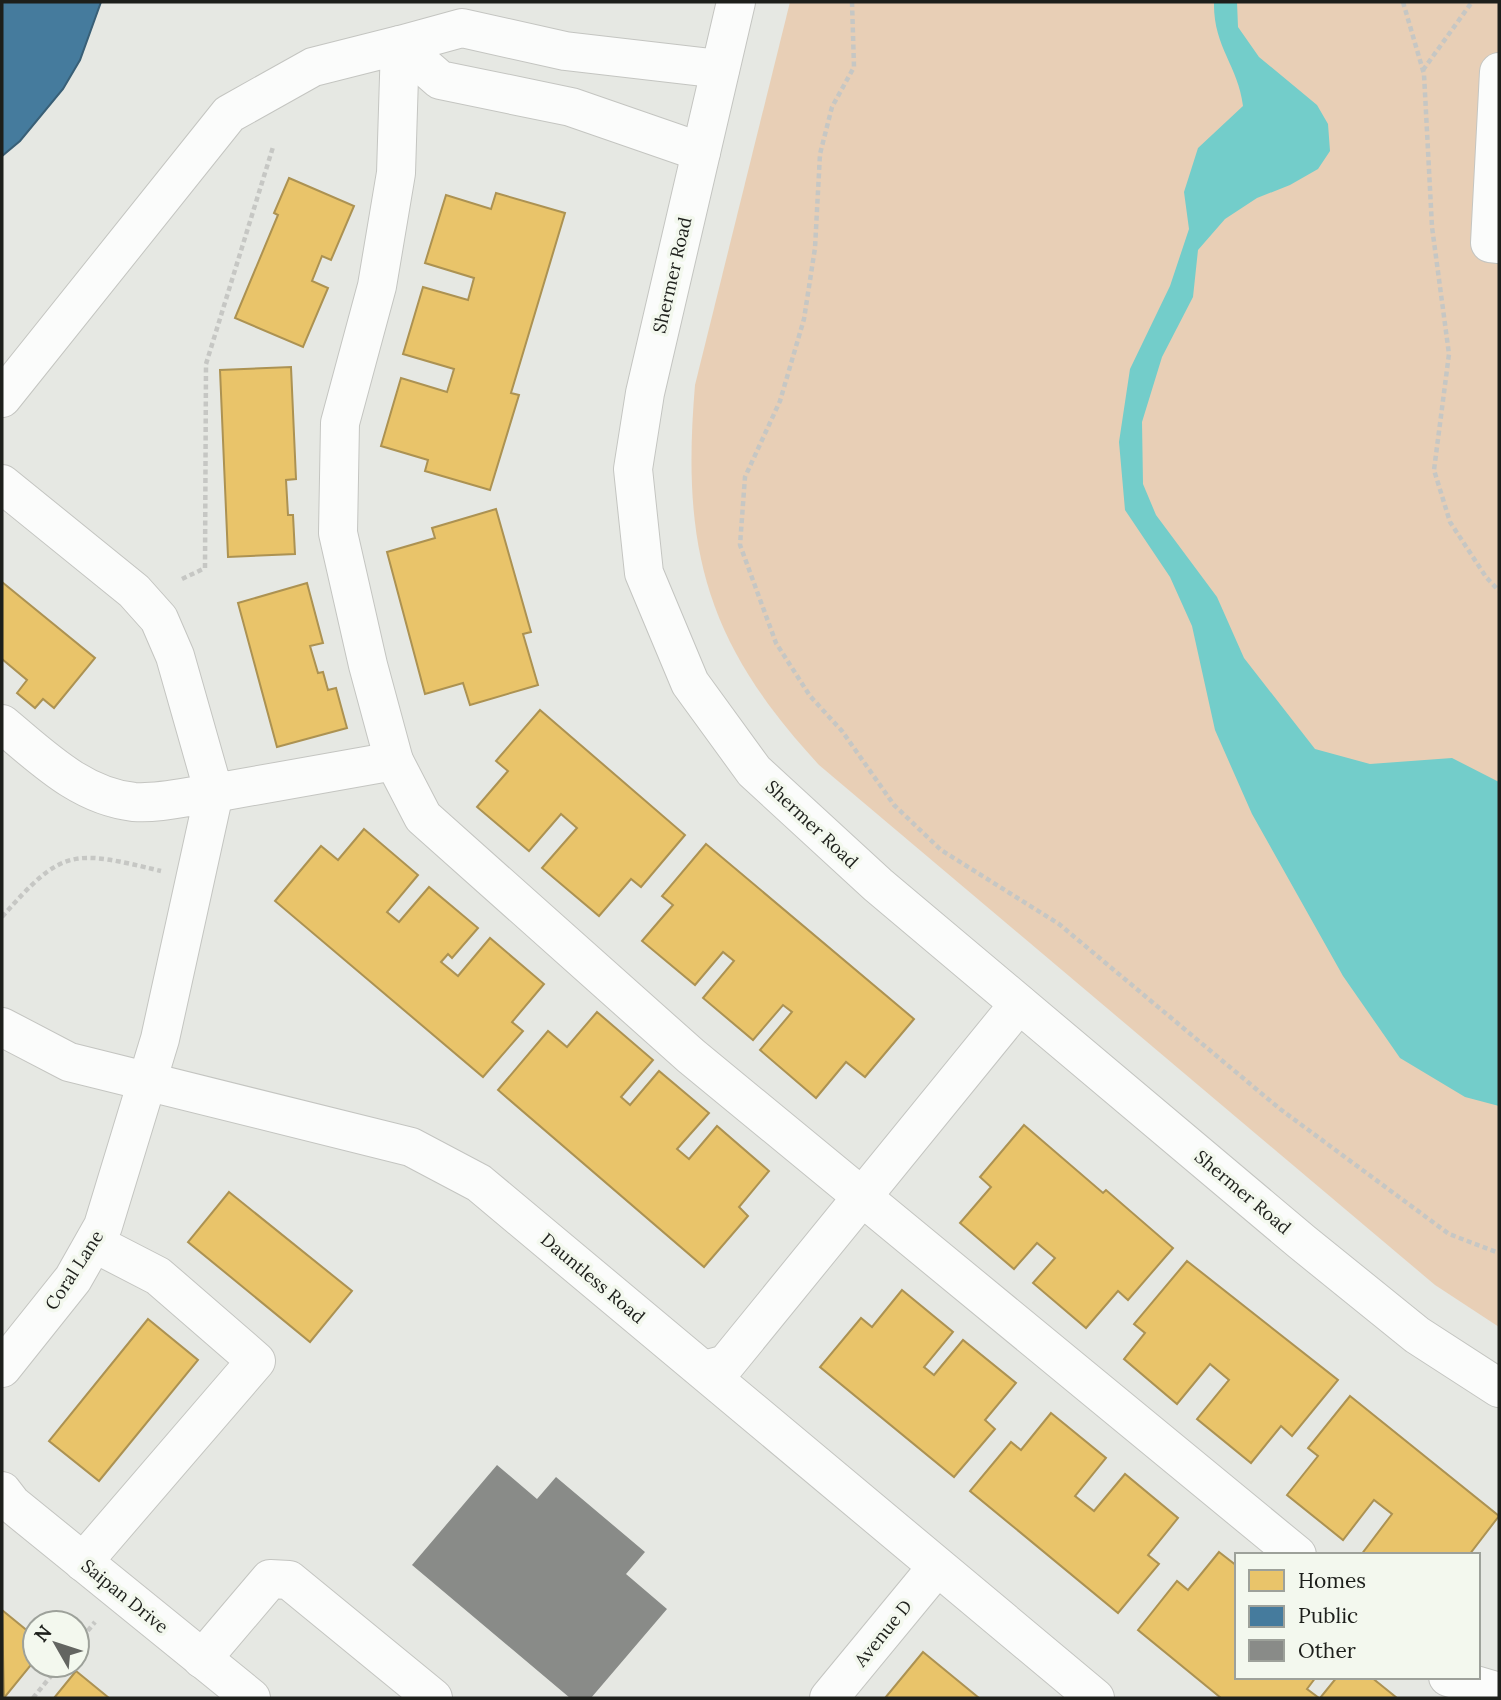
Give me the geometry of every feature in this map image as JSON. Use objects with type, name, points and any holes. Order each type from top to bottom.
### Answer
[{"type":"street","name":"Shermer Road","points":[[736,2],[645,393],[633,469],[644,573],[690,683],[754,771],[878,885],[1406,1326],[1499,1388]]},
{"type":"street","points":[[2,398],[229,114],[313,67],[400,46],[463,27],[565,51],[720,69]]},
{"type":"street","points":[[400,46],[440,80],[571,107],[701,152]]},
{"type":"street","points":[[400,46],[396,173],[377,286],[340,423],[338,533],[368,666],[394,761],[423,817],[691,1056],[1295,1553]]},
{"type":"street","points":[[1499,72],[1490,243],[1499,244]]},
{"type":"street","points":[[2,484],[134,591],[159,619],[175,656],[214,793]]},
{"type":"street","points":[[2,724],[68,778],[96,794],[135,802],[214,793],[394,761]]},
{"type":"street","name":"Coral Lane","points":[[2,1368],[61,1297],[103,1226],[148,1080],[183,947],[214,793]]},
{"type":"street","points":[[704,1370],[726,1364],[1019,1004]]},
{"type":"street","name":"Dauntless Road","points":[[2,1027],[69,1062],[411,1147],[479,1183],[1095,1698]]},
{"type":"street","points":[[83,1562],[256,1361],[158,1276],[94,1243]]},
{"type":"street","name":"Saipan Drive","points":[[2,1491],[12,1504],[251,1698]]},
{"type":"street","name":"Avenue D","points":[[829,1698],[937,1567]]},
{"type":"street","points":[[202,1659],[270,1579],[289,1580],[433,1698]]},
{"type":"street","points":[[1450,1685],[1499,1692]]},
{"type":"path","points":[[852,2],[854,67],[832,107],[820,154],[816,248],[804,319],[780,401],[745,477],[740,545],[776,643],[810,696],[842,732],[894,805],[941,850],[1059,924],[1280,1109],[1449,1234],[1499,1253]]},
{"type":"path","points":[[1403,2],[1423,70],[1432,227],[1449,354],[1434,470],[1450,522],[1486,578],[1499,591]]},
{"type":"path","points":[[1423,70],[1472,2]]},
{"type":"path","points":[[181,579],[205,568],[206,364],[273,147]]},
{"type":"path","points":[[2,917],[37,876],[73,859],[111,860],[161,872]]},
{"type":"path","points":[[91,1627],[95,1622]]},
{"type":"path","points":[[33,1698],[49,1679]]},
{"type":"shaded area","points":[[790,2],[1499,2],[1499,1327],[1435,1285],[819,765],[781,720],[750,677],[726,634],[709,591],[698,545],[693,496],[692,443],[695,385]]},
{"type":"water","points":[[1214,2],[1237,2],[1238,27],[1259,57],[1317,105],[1328,124],[1330,151],[1318,169],[1290,185],[1257,198],[1225,219],[1198,250],[1193,297],[1162,357],[1142,422],[1143,484],[1156,515],[1217,597],[1244,658],[1315,749],[1370,764],[1452,758],[1499,782],[1499,1106],[1465,1097],[1400,1058],[1343,976],[1252,814],[1215,730],[1192,626],[1170,577],[1125,510],[1119,442],[1130,369],[1170,286],[1189,229],[1184,192],[1198,148],[1243,106],[1236,79],[1217,31]]},
{"type":"building: Homes","points":[[289,178],[354,206],[331,260],[322,256],[312,281],[328,288],[303,347],[235,318],[278,215],[274,213]]},
{"type":"building: Homes","points":[[496,193],[565,213],[511,393],[519,395],[490,490],[425,471],[428,460],[381,446],[401,378],[447,392],[454,369],[403,354],[423,287],[468,300],[474,278],[425,263],[446,195],[491,209]]},
{"type":"building: Homes","points":[[291,367],[296,479],[286,480],[288,515],[293,515],[295,554],[228,557],[220,370]]},
{"type":"building: Homes","points":[[496,509],[531,632],[523,634],[538,685],[470,705],[463,683],[425,694],[387,552],[435,538],[432,528]]},
{"type":"building: Homes","points":[[2,582],[95,658],[54,708],[43,699],[35,708],[17,693],[27,680],[2,659]]},
{"type":"building: Homes","points":[[307,583],[323,643],[310,646],[318,673],[323,672],[328,690],[336,688],[347,728],[277,747],[238,603]]},
{"type":"building: Homes","points":[[540,710],[685,835],[641,887],[631,879],[599,916],[542,868],[577,828],[561,814],[529,851],[477,807],[508,771],[496,761]]},
{"type":"building: Homes","points":[[364,829],[418,875],[387,912],[399,922],[429,887],[478,928],[452,958],[448,954],[441,962],[458,976],[490,938],[544,984],[512,1022],[523,1031],[483,1077],[275,901],[321,846],[338,860]]},
{"type":"building: Homes","points":[[706,844],[914,1019],[865,1077],[846,1062],[816,1098],[760,1050],[792,1012],[783,1005],[753,1040],[703,998],[734,961],[723,952],[695,985],[642,941],[673,905],[662,896]]},
{"type":"building: Homes","points":[[597,1012],[653,1060],[621,1097],[630,1105],[659,1071],[709,1113],[677,1149],[689,1159],[717,1126],[769,1171],[739,1207],[748,1216],[704,1267],[498,1090],[548,1031],[567,1047]]},
{"type":"building: Homes","points":[[1024,1125],[1103,1193],[1106,1190],[1173,1248],[1128,1300],[1118,1291],[1086,1328],[1033,1283],[1055,1258],[1037,1243],[1014,1269],[960,1223],[991,1187],[980,1177]]},
{"type":"building: Homes","points":[[229,1192],[352,1291],[310,1342],[188,1242]]},
{"type":"building: Homes","points":[[1187,1261],[1338,1380],[1292,1436],[1281,1426],[1251,1463],[1197,1419],[1229,1380],[1210,1364],[1177,1404],[1124,1359],[1145,1333],[1134,1324]]},
{"type":"building: Homes","points":[[902,1290],[953,1332],[924,1367],[934,1375],[963,1340],[1016,1383],[985,1420],[995,1429],[954,1477],[820,1367],[861,1318],[872,1327]]},
{"type":"building: Homes","points":[[148,1319],[198,1360],[99,1481],[49,1441]]},
{"type":"building: Homes","points":[[1350,1396],[1499,1516],[1471,1553],[1363,1553],[1392,1514],[1374,1500],[1343,1540],[1287,1495],[1318,1456],[1308,1448]]},
{"type":"building: Homes","points":[[1051,1413],[1106,1458],[1075,1496],[1094,1511],[1125,1474],[1178,1518],[1148,1555],[1159,1564],[1118,1613],[970,1491],[1011,1442],[1021,1450]]},
{"type":"building: Homes","points":[[1219,1552],[1235,1564],[1235,1679],[1314,1679],[1307,1689],[1319,1698],[1221,1698],[1138,1630],[1177,1581],[1188,1590]]},
{"type":"building: Homes","points":[[2,1610],[21,1626],[21,1677],[4,1698]]},
{"type":"building: Homes","points":[[923,1652],[979,1698],[885,1698]]},
{"type":"building: Homes","points":[[69,1679],[86,1679],[109,1698],[54,1698]]},
{"type":"building: Homes","points":[[1335,1679],[1373,1679],[1397,1698],[1320,1698]]},
{"type":"building: Public","points":[[2,2],[101,2],[80,60],[63,89],[20,141],[2,156]]},
{"type":"building: Other","points":[[497,1465],[537,1499],[556,1477],[645,1552],[626,1574],[667,1609],[591,1698],[570,1698],[412,1565]]}]
